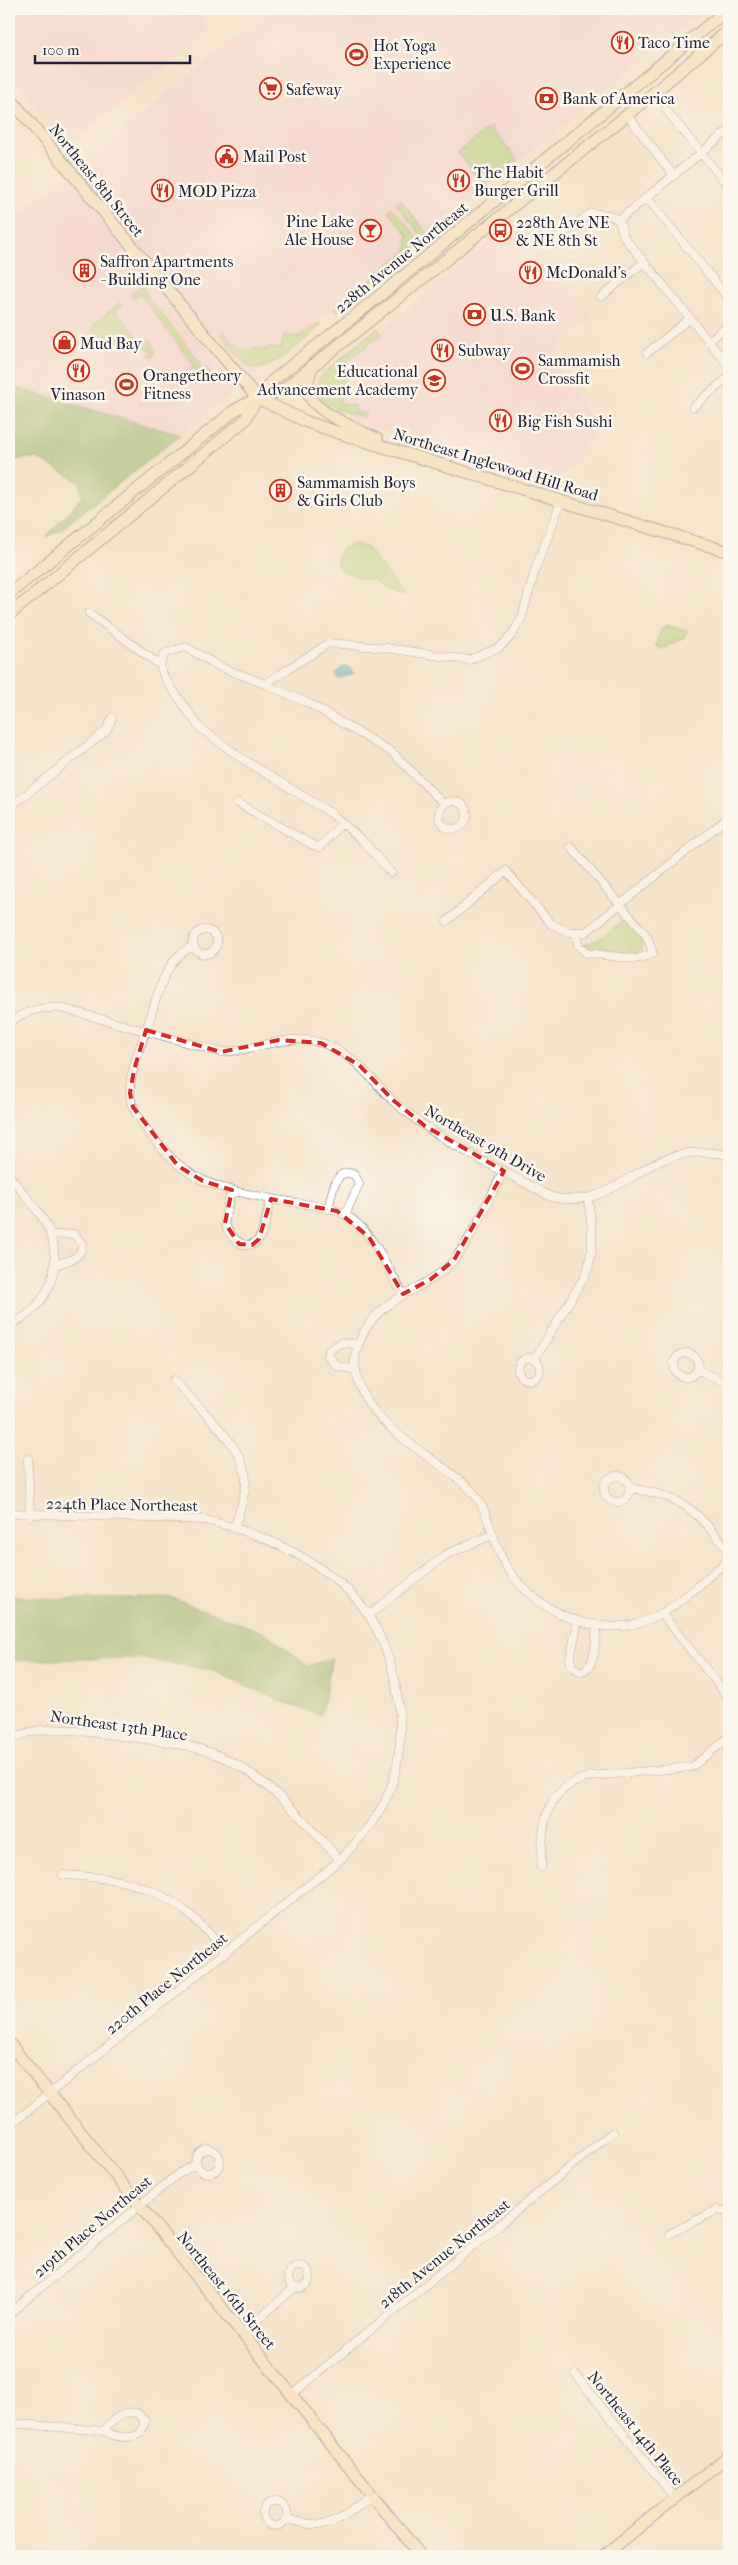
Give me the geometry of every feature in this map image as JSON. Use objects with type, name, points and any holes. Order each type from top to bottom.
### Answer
[{"type":"main road","name":"228th Avenue Northeast","points":[[9,615],[245,420],[257,398],[272,381],[446,242],[728,9]]},
{"type":"main road","name":"228th Avenue Northeast","points":[[9,594],[235,410],[257,398],[284,390],[627,115],[729,30]]},
{"type":"main road","name":"Northeast 8th Street","points":[[9,98],[257,398]]},
{"type":"main road","points":[[582,151],[599,129],[613,117],[616,112],[613,104]]},
{"type":"main road","points":[[453,254],[453,247],[477,223],[483,210]]},
{"type":"main road","points":[[398,300],[406,287],[438,257],[446,242]]},
{"type":"main road","points":[[313,365],[308,378],[307,391],[314,403],[341,421],[408,454]]},
{"type":"main road","name":"Northeast Inglewood Hill Road","points":[[257,398],[307,422],[561,502],[729,552]]},
{"type":"main road","points":[[9,609],[40,583],[44,576],[42,566]]},
{"type":"main road","name":"Northeast 16th Street","points":[[9,2043],[421,2556]]},
{"type":"main road","points":[[603,2556],[729,2455]]},
{"type":"street","points":[[666,110],[729,187]]},
{"type":"street","points":[[627,115],[674,176]]},
{"type":"street","points":[[619,220],[729,130]]},
{"type":"street","points":[[647,198],[729,299]]},
{"type":"street","points":[[555,240],[591,213],[619,220]]},
{"type":"street","points":[[619,220],[624,237],[729,366]]},
{"type":"street","points":[[601,297],[644,262]]},
{"type":"street","points":[[647,352],[689,319]]},
{"type":"street","points":[[708,342],[729,324]]},
{"type":"street","points":[[693,406],[729,377]]},
{"type":"street","points":[[265,684],[329,643],[387,648],[469,660],[500,647],[512,635],[522,617],[536,567],[561,502]]},
{"type":"street","points":[[89,613],[160,665],[164,678],[199,727],[241,758],[332,814],[363,841],[391,873]]},
{"type":"street","points":[[160,665],[165,653],[186,647],[220,667],[310,704],[393,753],[444,804]]},
{"type":"street","points":[[9,808],[106,732],[112,718]]},
{"type":"street","points":[[238,803],[313,845],[320,847],[342,823]]},
{"type":"street","points":[[448,921],[506,871],[551,924],[569,932],[586,932],[729,817]]},
{"type":"street","points":[[571,847],[647,936],[652,954],[636,959],[586,953],[578,945],[575,932]]},
{"type":"street","points":[[194,946],[183,950],[170,966],[146,1030],[134,1070],[130,1093],[140,1121],[178,1166],[203,1181],[271,1199],[328,1209],[344,1215],[359,1225],[369,1237],[403,1294]]},
{"type":"street","name":"Northeast 9th Drive","points":[[11,1021],[32,1010],[44,1007],[61,1008],[221,1052],[239,1052],[279,1040],[303,1039],[321,1043],[343,1052],[359,1065],[393,1100],[426,1126],[551,1197],[567,1200],[588,1199],[614,1188],[656,1163],[678,1156],[697,1152],[729,1155]]},
{"type":"street","points":[[504,1171],[454,1260],[431,1279],[403,1294],[374,1317],[358,1344],[356,1370],[367,1399],[384,1423],[399,1438],[472,1492],[507,1567],[519,1583],[556,1612],[586,1624],[616,1626],[638,1622],[662,1614],[729,1559]]},
{"type":"street","points":[[328,1209],[338,1177],[343,1173],[350,1173],[356,1176],[359,1184],[344,1215]]},
{"type":"street","points":[[9,1175],[40,1216],[50,1235],[55,1265],[48,1289],[41,1302],[30,1313],[9,1325]]},
{"type":"street","points":[[232,1190],[225,1216],[226,1226],[239,1244],[252,1245],[259,1239],[271,1199]]},
{"type":"street","points":[[534,1360],[585,1276],[591,1262],[593,1233],[588,1199]]},
{"type":"street","points":[[50,1235],[74,1234],[82,1244],[81,1252],[76,1258],[55,1265]]},
{"type":"street","points":[[356,1370],[337,1366],[328,1356],[329,1350],[341,1343],[358,1344]]},
{"type":"street","points":[[698,1370],[729,1384]]},
{"type":"street","points":[[174,1380],[195,1406],[220,1428],[239,1456],[246,1482],[234,1526]]},
{"type":"street","points":[[28,1459],[30,1516]]},
{"type":"street","points":[[629,1488],[658,1492],[684,1504],[700,1516],[729,1551]]},
{"type":"street","name":"224th Place Northeast","points":[[9,1513],[30,1516],[176,1517],[234,1526],[267,1539],[315,1565],[347,1591],[369,1615]]},
{"type":"street","points":[[369,1615],[437,1560],[461,1546],[492,1535]]},
{"type":"street","points":[[662,1614],[729,1698]]},
{"type":"street","name":"220th Place Northeast","points":[[9,2126],[340,1860],[366,1833],[384,1802],[397,1766],[400,1732],[396,1695],[387,1654],[369,1615]]},
{"type":"street","points":[[578,1620],[570,1659],[572,1667],[580,1671],[586,1670],[591,1664],[597,1625]]},
{"type":"street","name":"Northeast 13th Place","points":[[9,1740],[34,1729],[63,1728],[175,1744],[223,1758],[256,1777],[284,1800],[340,1860]]},
{"type":"street","points":[[541,1867],[546,1813],[552,1800],[564,1788],[581,1778],[592,1776],[692,1767],[729,1737]]},
{"type":"street","points":[[63,1875],[99,1877],[122,1882],[163,1896],[186,1910],[203,1925],[226,1953]]},
{"type":"street","name":"218th Avenue Northeast","points":[[291,2395],[614,2132]]},
{"type":"street","name":"219th Place Northeast","points":[[9,2314],[138,2206],[178,2174],[196,2164]]},
{"type":"street","points":[[669,2234],[717,2210],[729,2212]]},
{"type":"street","points":[[242,2334],[295,2287]]},
{"type":"street","name":"Northeast 14th Place","points":[[576,2375],[675,2498]]},
{"type":"street","points":[[9,2423],[104,2431],[120,2437],[138,2435],[144,2430],[145,2422],[137,2413],[128,2413],[114,2420],[104,2431]]},
{"type":"street","points":[[287,2519],[318,2526],[327,2525],[337,2520],[371,2495]]},
{"type":"highlighted area","points":[[146,1030],[221,1052],[279,1040],[321,1043],[359,1065],[393,1100],[425,1126],[504,1171],[454,1260],[431,1279],[403,1294],[369,1237],[337,1211],[271,1199],[259,1239],[252,1245],[239,1244],[225,1223],[232,1190],[203,1181],[178,1166],[133,1107],[130,1093],[134,1070]]},
{"type":"shaded area","points":[[9,9],[194,9],[211,30],[69,146],[9,74]]},
{"type":"shaded area","points":[[271,9],[706,9],[180,435],[9,386],[9,223]]},
{"type":"shaded area","points":[[514,221],[594,317],[548,357],[598,426],[559,482],[346,418],[327,376]]},
{"type":"green space","points":[[490,127],[517,159],[485,186],[458,153]]},
{"type":"green space","points":[[400,199],[429,236],[425,240],[396,203]]},
{"type":"green space","points":[[392,207],[422,243],[338,311],[334,309],[407,250],[408,235],[388,210]]},
{"type":"green space","points":[[142,285],[148,298],[200,362],[199,370],[194,368],[188,371],[194,365],[140,294],[133,298],[132,293]]},
{"type":"green space","points":[[120,303],[122,305],[116,311],[144,343],[150,339],[155,353],[153,358],[149,355],[152,349],[95,333],[93,330],[94,324]]},
{"type":"green space","points":[[319,323],[321,325],[287,354],[266,366],[257,368],[249,366],[242,360],[221,334],[224,331],[240,349],[266,350],[267,347],[281,349],[284,335],[297,337]]},
{"type":"green space","points":[[377,328],[382,334],[346,362],[340,403],[355,406],[354,412],[365,413],[364,417],[329,405],[319,395],[316,388],[320,376]]},
{"type":"green space","points":[[206,368],[214,378],[213,383],[210,385],[203,376]]},
{"type":"green space","points":[[9,386],[180,435],[59,531],[46,537],[82,497],[80,482],[36,458],[9,460]]},
{"type":"green space","points":[[356,544],[367,548],[404,596],[384,588],[373,579],[366,579],[341,571],[337,561],[339,553],[342,549]]},
{"type":"green space","points":[[666,625],[687,631],[684,638],[663,649],[656,646],[662,627],[665,628]]},
{"type":"green space","points":[[624,920],[642,943],[641,950],[637,954],[590,950],[582,945],[596,941]]},
{"type":"green space","points":[[9,1596],[64,1599],[171,1598],[266,1633],[308,1666],[332,1658],[321,1715],[286,1703],[211,1670],[136,1658],[9,1661]]},
{"type":"water","points":[[346,666],[352,669],[354,674],[338,679],[336,674]]},
{"type":"place","name":"Taco Time","points":[[622,42]]},
{"type":"place","name":"Hot Yoga Experience","points":[[357,54]]},
{"type":"place","name":"Safeway","points":[[270,89]]},
{"type":"place","name":"Bank of America","points":[[546,98]]},
{"type":"place","name":"Mail Post","points":[[227,156]]},
{"type":"place","name":"The Habit Burger Grill","points":[[458,181]]},
{"type":"place","name":"MOD Pizza","points":[[162,191]]},
{"type":"place","name":"Pine Lake Ale House","points":[[370,230]]},
{"type":"place","name":"228th Ave NE & NE 8th St","points":[[500,231]]},
{"type":"place","name":"Saffron Apartments - Building One","points":[[84,270]]},
{"type":"place","name":"McDonald's","points":[[530,272]]},
{"type":"place","name":"U.S. Bank","points":[[474,315]]},
{"type":"place","name":"Mud Bay","points":[[64,343]]},
{"type":"place","name":"Subway","points":[[442,350]]},
{"type":"place","name":"Sammamish Crossfit","points":[[522,369]]},
{"type":"place","name":"Vinason","points":[[78,370]]},
{"type":"place","name":"Educational Advancement Academy","points":[[434,380]]},
{"type":"place","name":"Orangetheory Fitness","points":[[127,384]]},
{"type":"place","name":"Big Fish Sushi","points":[[501,421]]},
{"type":"place","name":"Sammamish Boys & Girls Club","points":[[281,491]]}]
